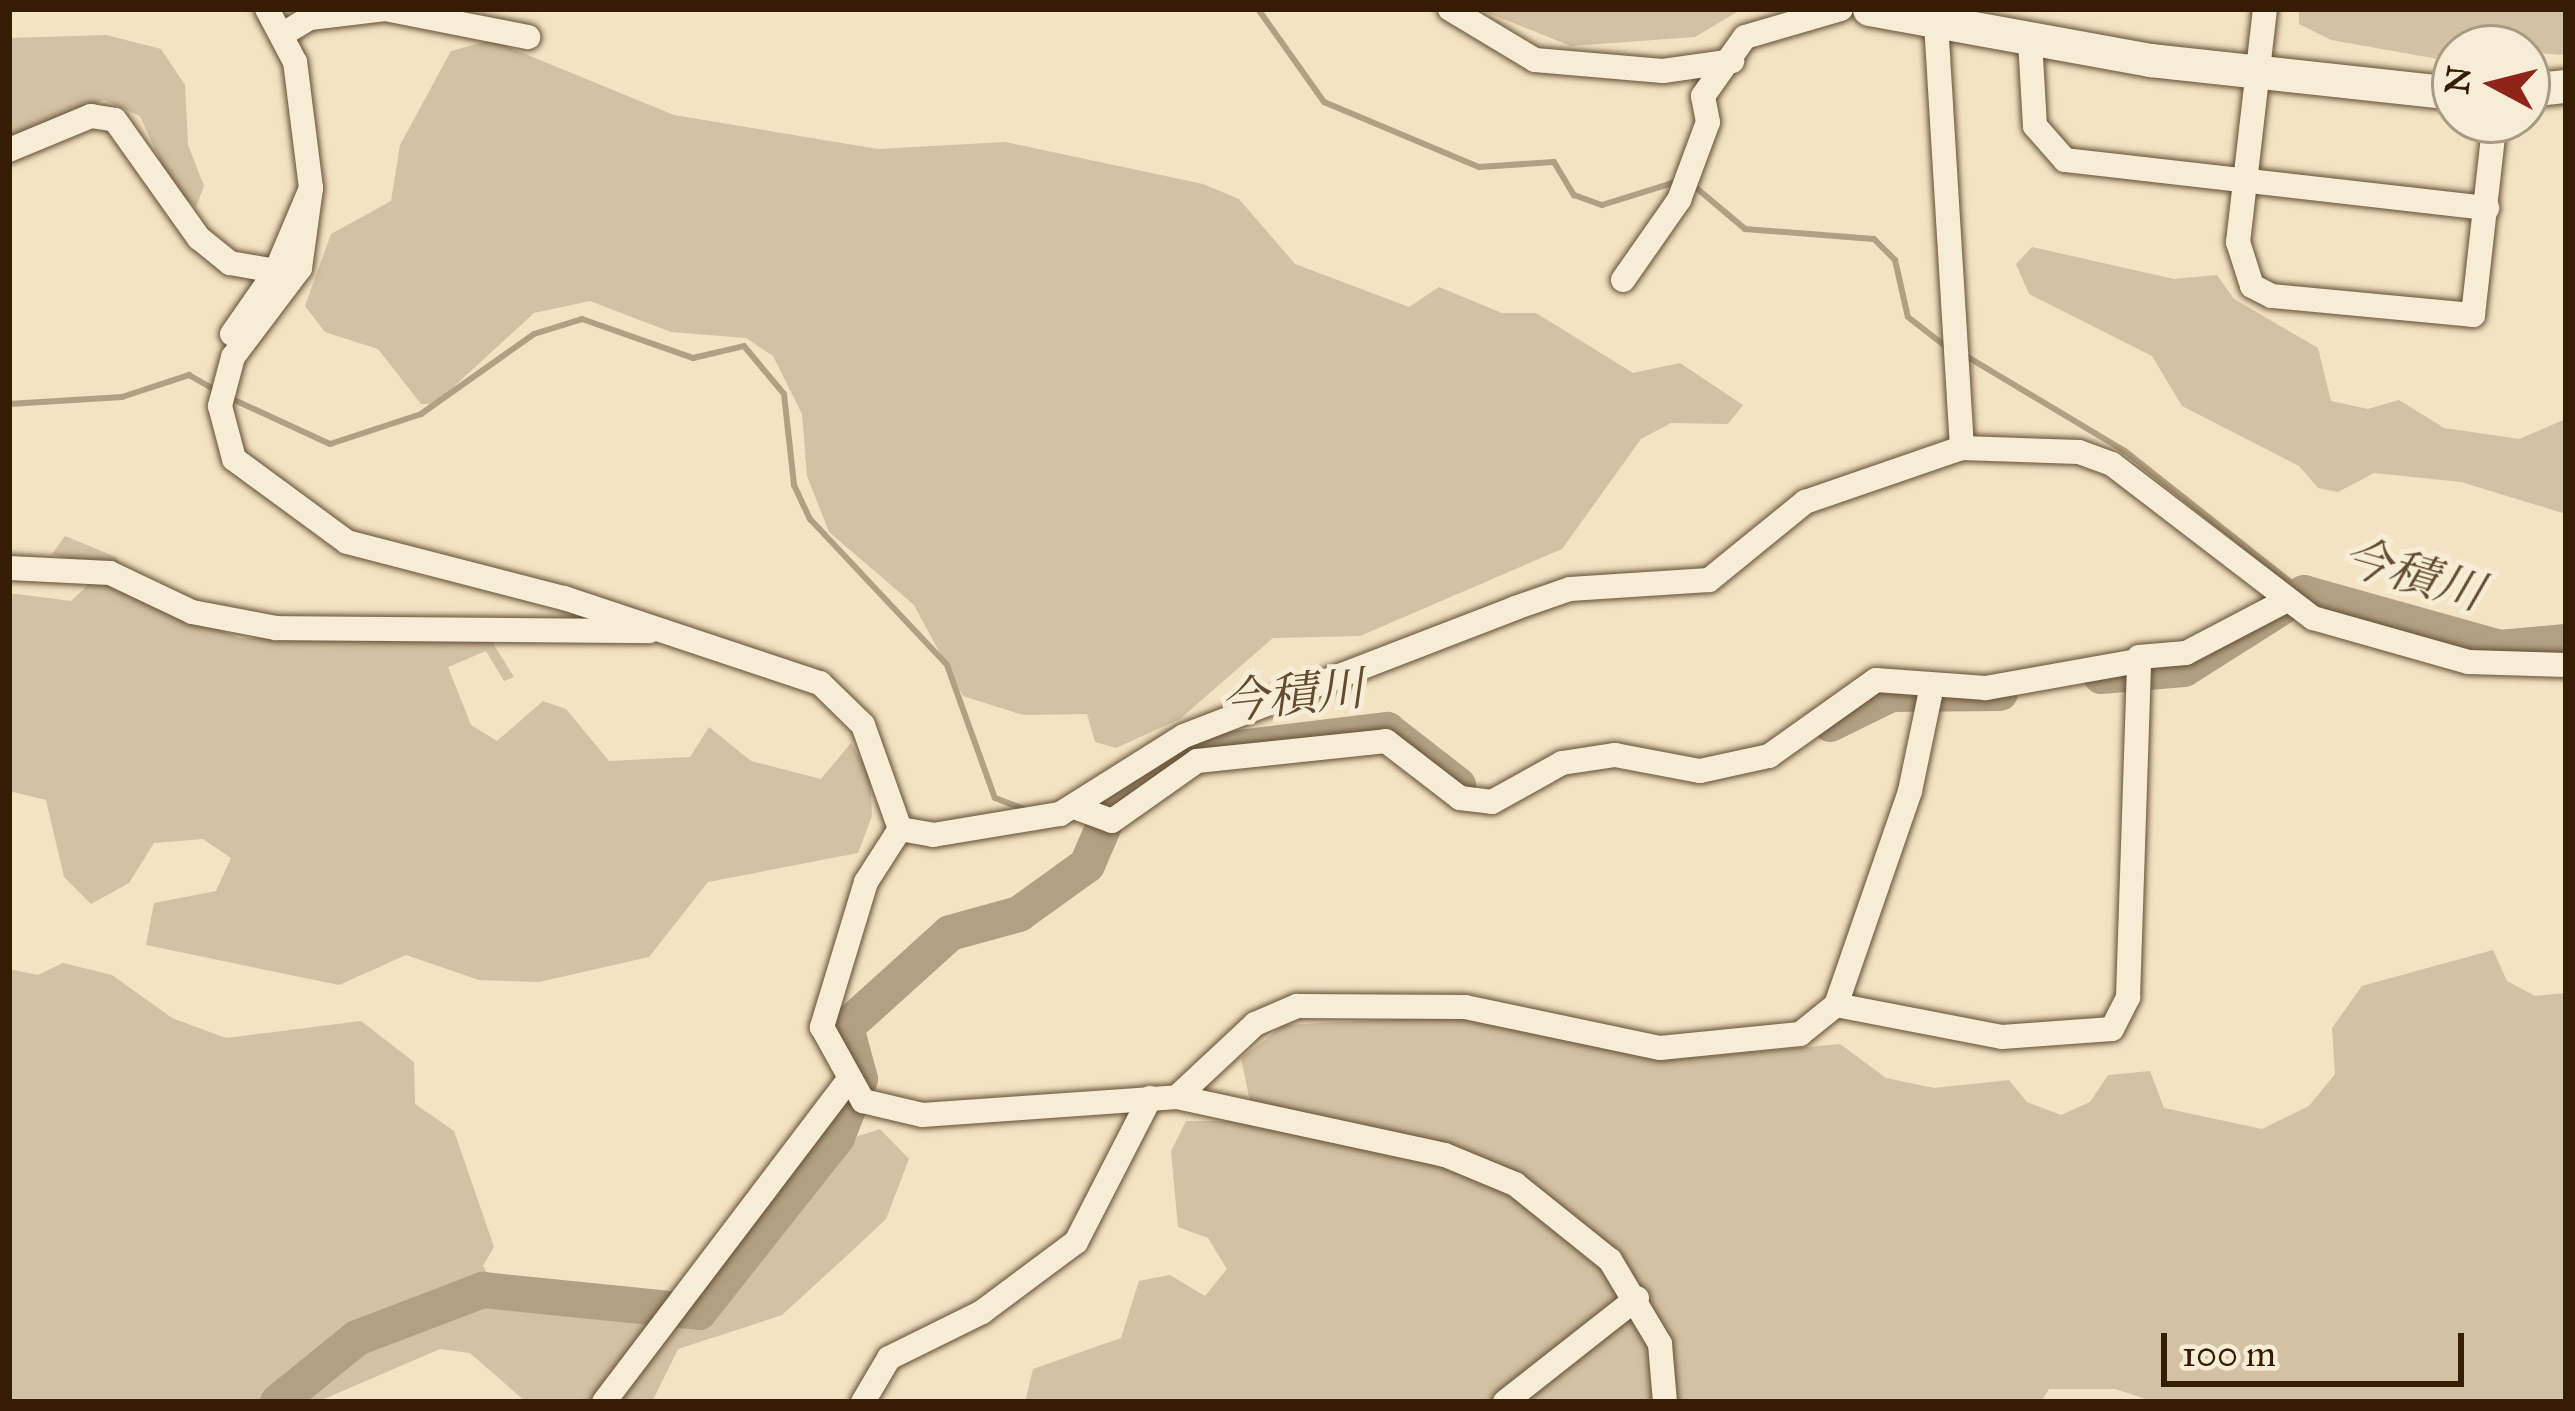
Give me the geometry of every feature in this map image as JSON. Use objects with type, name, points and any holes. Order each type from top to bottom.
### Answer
[{"type":"street","points":[[233,357],[300,268],[310,188],[283,34],[267,9]]},
{"type":"street","points":[[1450,9],[1535,60],[1663,70],[1732,61]]},
{"type":"street","points":[[1623,280],[1678,200],[1708,122],[1703,96],[1745,37],[1841,9]]},
{"type":"street","points":[[1869,9],[2030,40],[2257,74],[2431,90]]},
{"type":"street","points":[[2265,9],[2238,242],[2252,286],[2419,312],[2473,315],[2493,144]]},
{"type":"street","points":[[283,34],[336,12],[466,15],[528,37]]},
{"type":"street","points":[[1936,23],[1962,448]]},
{"type":"street","points":[[2030,40],[2047,149],[2244,187],[2487,208]]},
{"type":"street","points":[[9,150],[91,116],[115,120],[199,238],[230,263],[276,271]]},
{"type":"street","points":[[310,188],[276,271],[234,329],[221,434],[234,459],[309,521],[400,561],[664,628],[820,682],[863,725],[900,829]]},
{"type":"street","points":[[900,829],[1019,825],[1074,807],[1184,736],[1570,590],[1709,580],[1805,502],[1962,448],[2079,452],[2112,464],[2287,600],[2469,662],[2566,665]]},
{"type":"street","points":[[9,568],[110,573],[192,612],[275,628],[664,628]]},
{"type":"street","points":[[1074,807],[1112,821],[1198,760],[1386,741],[1460,798],[1492,802],[1562,763],[1615,755],[1700,771],[1769,756],[1876,680],[1932,686],[2186,653],[2287,600]]},
{"type":"street","points":[[1836,1006],[2002,1037],[2111,1029],[2128,997],[2138,662]]},
{"type":"street","points":[[1177,1097],[1255,1024],[1297,1006],[1465,1007],[1606,1042],[1690,1048],[1800,1034],[1836,1006],[1910,791],[1932,686]]},
{"type":"street","points":[[900,829],[866,882],[826,1010],[845,1085],[890,1112],[922,1115],[1177,1097],[1445,1155],[1515,1184],[1576,1226],[1637,1298],[1660,1344],[1665,1402]]},
{"type":"street","points":[[604,1402],[845,1085]]},
{"type":"street","points":[[863,1402],[889,1358],[982,1312],[1076,1242],[1150,1098]]},
{"type":"street","points":[[1505,1402],[1637,1298]]},
{"type":"shaded area","points":[[1478,9],[1742,9],[1695,37],[1571,46]]},
{"type":"shaded area","points":[[2299,9],[2566,9],[2566,55],[2551,54],[2551,24],[2431,24],[2431,58],[2331,40],[2299,24]]},
{"type":"shaded area","points":[[106,35],[161,49],[185,85],[188,145],[204,186],[196,207],[174,191],[140,116],[104,100],[9,139],[9,38]]},
{"type":"shaded area","points":[[491,40],[674,115],[878,149],[1005,142],[1203,184],[1239,199],[1295,264],[1409,307],[1439,287],[1502,313],[1536,313],[1633,373],[1680,363],[1743,405],[1728,424],[1671,423],[1641,439],[1562,549],[1360,636],[1273,638],[1180,719],[1116,748],[1095,742],[1087,714],[1023,715],[963,696],[914,605],[829,532],[807,476],[802,414],[773,356],[746,338],[671,332],[590,301],[534,313],[435,404],[421,404],[378,349],[325,332],[305,306],[331,234],[391,201],[400,145],[451,51]]},
{"type":"shaded area","points":[[2032,247],[2174,279],[2217,275],[2234,299],[2318,348],[2331,401],[2368,409],[2399,400],[2444,428],[2519,439],[2566,419],[2566,514],[2461,482],[2374,473],[2338,492],[2318,488],[2299,466],[2182,406],[2152,356],[2029,294],[2016,264]]},
{"type":"shaded area","points":[[65,536],[116,557],[138,595],[239,638],[489,637],[514,677],[504,681],[486,651],[448,667],[471,725],[497,741],[543,701],[566,709],[609,761],[690,757],[709,727],[751,761],[821,779],[851,743],[870,776],[872,816],[858,853],[708,882],[649,957],[539,982],[479,980],[406,955],[339,985],[146,945],[154,903],[216,891],[231,858],[203,839],[154,843],[129,883],[91,904],[64,877],[46,800],[9,791],[9,593],[71,601],[88,585],[81,562],[52,554]]},
{"type":"shaded area","points":[[2493,950],[2507,981],[2535,996],[2566,993],[2566,1402],[2155,1402],[2115,1389],[2049,1389],[2041,1402],[1025,1402],[1033,1369],[1121,1338],[1139,1281],[1170,1275],[1205,1296],[1227,1269],[1208,1238],[1178,1227],[1171,1151],[1186,1121],[1254,1121],[1241,1058],[1284,1025],[1455,1016],[1662,1060],[1840,1044],[1886,1078],[1934,1088],[2009,1080],[2027,1102],[2061,1115],[2090,1102],[2108,1075],[2150,1071],[2164,1108],[2262,1129],[2309,1106],[2335,1074],[2332,1028],[2362,986]]},
{"type":"shaded area","points":[[63,963],[112,975],[172,1018],[226,1038],[361,1021],[414,1062],[415,1104],[454,1131],[494,1247],[483,1266],[497,1290],[559,1310],[699,1322],[836,1143],[880,1129],[909,1159],[886,1219],[782,1315],[678,1349],[652,1402],[526,1402],[470,1353],[440,1349],[317,1402],[9,1402],[9,969],[38,975]]},
{"type":"waterway","points":[[1258,9],[1324,102],[1479,167],[1554,162],[1574,195],[1602,205],[1676,182]]},
{"type":"waterway","points":[[1694,186],[1745,229],[1874,239],[1895,260],[1908,317],[1948,348]]},
{"type":"waterway","points":[[230,398],[330,444],[421,414],[534,334],[582,319],[693,358],[744,346],[784,394],[794,485],[810,519],[947,665],[995,798],[1024,809]]},
{"type":"waterway","points":[[1966,356],[2125,451],[2304,593]]},
{"type":"waterway","points":[[9,404],[122,397],[189,375],[218,392]]},
{"type":"waterway","name":"今積川","points":[[2101,676],[2184,669],[2304,593],[2500,648],[2566,642]]},
{"type":"waterway","points":[[1830,724],[1891,694],[2000,693]]},
{"type":"waterway","name":"今積川","points":[[278,1402],[357,1338],[483,1290],[699,1312],[837,1137],[860,1079],[846,1027],[950,933],[1019,914],[1087,865],[1113,805],[1182,755],[1387,730],[1458,785]]}]
